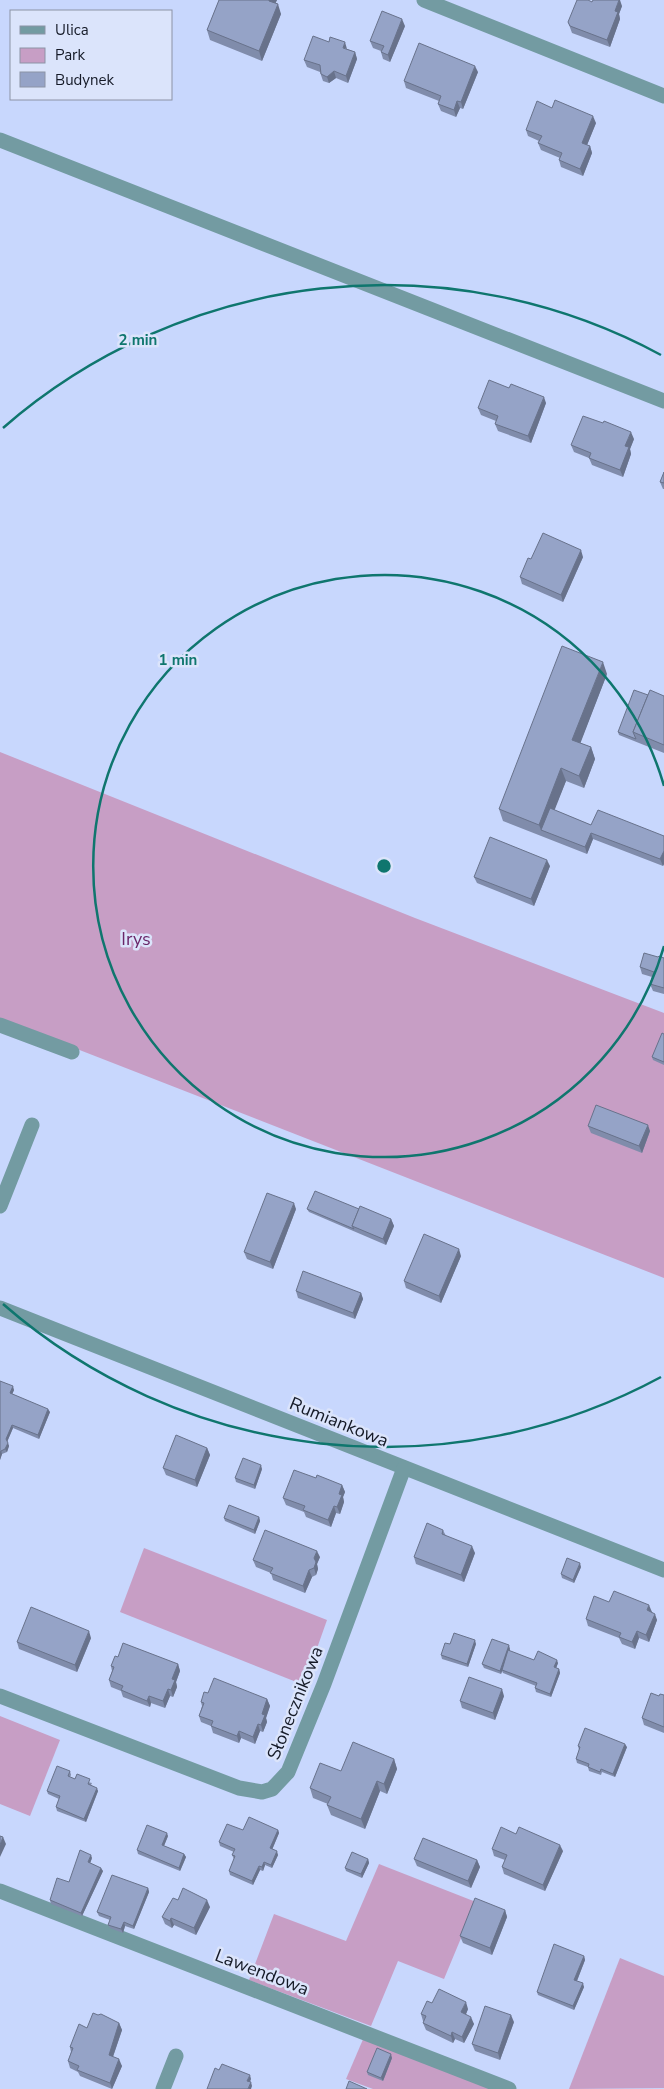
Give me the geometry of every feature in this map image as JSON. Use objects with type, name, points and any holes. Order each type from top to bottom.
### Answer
[{"type":"street","points":[[424,0],[664,96]]},
{"type":"street","points":[[0,140],[664,401]]},
{"type":"street","points":[[0,1025],[72,1052]]},
{"type":"street","points":[[0,1206],[32,1125]]},
{"type":"street","name":"Rumiankowa","points":[[0,1308],[664,1570]]},
{"type":"street","name":"Słonecznikowa","points":[[0,1696],[239,1788],[262,1792],[272,1789],[288,1772],[324,1684],[404,1468]]},
{"type":"street","name":"Lawendowa","points":[[0,1891],[153,1951],[270,1994],[509,2089]]},
{"type":"street","points":[[163,2089],[176,2056]]},
{"type":"green space","name":"Irys","points":[[0,752],[415,918],[664,1013],[664,1278],[0,1019]]},
{"type":"green space","points":[[144,1548],[327,1620],[304,1685],[120,1612]]},
{"type":"green space","points":[[0,1716],[60,1740],[30,1816],[0,1804]]},
{"type":"green space","points":[[379,1864],[476,1902],[444,1979],[398,1961],[371,2026],[249,1980],[274,1914],[346,1941]]},
{"type":"green space","points":[[620,1958],[664,1976],[664,2088],[569,2089]]},
{"type":"green space","points":[[364,2037],[492,2089],[373,2089],[346,2079]]},
{"type":"building","points":[[219,0],[269,0],[278,4],[259,51],[207,30]]},
{"type":"building","points":[[577,0],[592,2],[593,0],[619,0],[615,11],[618,12],[607,40],[570,26],[568,22]]},
{"type":"building","points":[[382,11],[402,19],[388,55],[381,52],[384,46],[370,41]]},
{"type":"building","points":[[313,36],[329,42],[330,37],[345,42],[343,48],[355,52],[346,76],[334,71],[327,77],[321,74],[320,65],[304,60]]},
{"type":"building","points":[[419,43],[475,66],[461,102],[457,101],[454,110],[438,104],[441,96],[404,81]]},
{"type":"building","points":[[555,100],[593,116],[582,143],[590,146],[580,169],[559,160],[562,153],[538,143],[542,136],[526,130],[537,101],[552,108]]},
{"type":"building","points":[[489,380],[509,388],[511,384],[544,397],[528,436],[495,424],[498,416],[478,408]]},
{"type":"building","points":[[583,416],[603,423],[604,421],[631,432],[625,446],[629,447],[620,470],[589,458],[591,453],[571,445]]},
{"type":"building","points":[[664,472],[664,483],[660,482]]},
{"type":"building","points":[[543,533],[581,550],[561,595],[520,577],[528,558],[531,559]]},
{"type":"building","points":[[562,646],[603,662],[572,740],[591,747],[579,776],[561,768],[539,825],[499,809]]},
{"type":"building","points":[[634,690],[648,695],[633,732],[636,739],[618,732]]},
{"type":"building","points":[[650,690],[664,696],[664,745],[633,732]]},
{"type":"building","points":[[550,808],[591,825],[598,810],[664,836],[664,851],[660,859],[591,833],[585,847],[541,830]]},
{"type":"building","points":[[490,837],[547,860],[531,899],[474,877]]},
{"type":"building","points":[[644,953],[664,958],[664,988],[650,984],[654,972],[640,967]]},
{"type":"building","points":[[662,1033],[664,1034],[664,1062],[652,1057]]},
{"type":"building","points":[[596,1105],[648,1125],[639,1146],[588,1126]]},
{"type":"building","points":[[315,1191],[359,1209],[352,1226],[354,1229],[307,1209]]},
{"type":"building","points":[[267,1193],[294,1203],[270,1262],[244,1252]]},
{"type":"building","points":[[360,1206],[391,1219],[383,1239],[352,1226]]},
{"type":"building","points":[[424,1234],[459,1249],[439,1296],[404,1281]]},
{"type":"building","points":[[303,1271],[361,1293],[353,1313],[296,1291]]},
{"type":"building","points":[[0,1381],[13,1386],[10,1393],[48,1409],[38,1435],[12,1425],[6,1439],[8,1443],[0,1453]]},
{"type":"building","points":[[176,1435],[207,1448],[195,1480],[163,1468]]},
{"type":"building","points":[[243,1458],[261,1465],[254,1485],[235,1478]]},
{"type":"building","points":[[294,1470],[316,1478],[317,1475],[342,1485],[339,1494],[342,1495],[337,1507],[334,1506],[328,1520],[303,1510],[305,1506],[283,1498]]},
{"type":"building","points":[[229,1505],[259,1517],[254,1530],[224,1518]]},
{"type":"building","points":[[427,1523],[443,1530],[442,1534],[472,1546],[461,1575],[414,1557]]},
{"type":"building","points":[[265,1530],[317,1551],[314,1558],[316,1562],[314,1568],[309,1570],[303,1586],[270,1573],[273,1568],[253,1560]]},
{"type":"building","points":[[567,1558],[580,1563],[573,1580],[561,1574]]},
{"type":"building","points":[[614,1591],[649,1605],[647,1610],[655,1614],[646,1635],[637,1631],[632,1642],[619,1637],[621,1633],[586,1619],[594,1596],[609,1602]]},
{"type":"building","points":[[31,1607],[89,1631],[75,1665],[17,1642]]},
{"type":"building","points":[[454,1633],[475,1640],[467,1664],[441,1655],[445,1643],[450,1644]]},
{"type":"building","points":[[492,1639],[509,1645],[500,1671],[482,1664]]},
{"type":"building","points":[[123,1643],[178,1664],[172,1679],[175,1680],[171,1690],[168,1689],[163,1701],[149,1696],[147,1701],[121,1690],[123,1686],[109,1680],[114,1667],[111,1666],[115,1656],[118,1657]]},
{"type":"building","points":[[508,1650],[534,1660],[538,1651],[557,1660],[554,1667],[559,1669],[550,1694],[535,1688],[537,1683],[502,1670]]},
{"type":"building","points":[[469,1677],[502,1689],[493,1713],[460,1701]]},
{"type":"building","points":[[214,1678],[267,1699],[262,1714],[265,1715],[261,1725],[258,1724],[253,1737],[239,1731],[237,1736],[211,1726],[213,1721],[199,1716],[204,1703],[201,1702],[204,1692],[208,1693]]},
{"type":"building","points":[[651,1693],[659,1696],[660,1694],[664,1695],[664,1727],[642,1718]]},
{"type":"building","points":[[585,1728],[625,1744],[613,1774],[601,1769],[600,1772],[588,1767],[589,1764],[576,1759],[580,1747],[578,1746]]},
{"type":"building","points":[[353,1742],[394,1759],[384,1784],[377,1781],[361,1819],[327,1805],[331,1797],[310,1788],[320,1763],[341,1771]]},
{"type":"building","points":[[57,1766],[70,1771],[68,1776],[75,1779],[77,1774],[90,1779],[88,1784],[97,1788],[84,1819],[56,1807],[60,1796],[47,1791]]},
{"type":"building","points":[[249,1817],[278,1830],[270,1848],[277,1851],[271,1865],[264,1862],[262,1867],[259,1866],[252,1881],[229,1871],[235,1856],[232,1855],[235,1849],[219,1842],[227,1824],[243,1830]]},
{"type":"building","points":[[147,1825],[167,1833],[162,1845],[184,1854],[179,1868],[137,1850]]},
{"type":"building","points":[[501,1827],[516,1834],[519,1827],[560,1845],[543,1885],[502,1867],[507,1855],[492,1849]]},
{"type":"building","points":[[423,1838],[477,1860],[468,1881],[414,1859]]},
{"type":"building","points":[[80,1850],[91,1855],[88,1862],[101,1868],[81,1913],[50,1900],[57,1878],[69,1882]]},
{"type":"building","points":[[352,1852],[368,1859],[361,1874],[345,1868]]},
{"type":"building","points":[[112,1875],[148,1888],[133,1926],[124,1922],[121,1929],[108,1925],[111,1917],[97,1912]]},
{"type":"building","points":[[183,1888],[207,1900],[194,1928],[171,1918],[170,1921],[162,1917],[173,1898],[178,1900]]},
{"type":"building","points":[[475,1898],[505,1910],[490,1948],[460,1936]]},
{"type":"building","points":[[554,1944],[584,1956],[574,1980],[583,1983],[573,2006],[537,1992]]},
{"type":"building","points":[[439,1989],[466,2002],[461,2012],[471,2017],[462,2037],[452,2032],[451,2036],[423,2023],[426,2016],[421,2014],[427,2001],[432,2003]]},
{"type":"building","points":[[485,2006],[511,2015],[498,2053],[472,2044]]},
{"type":"building","points":[[93,2013],[101,2014],[119,2023],[109,2055],[119,2059],[110,2083],[77,2070],[79,2066],[68,2061],[73,2048],[70,2047],[79,2024],[87,2028]]},
{"type":"building","points":[[377,2048],[391,2054],[381,2078],[367,2072]]},
{"type":"building","points":[[222,2064],[250,2075],[247,2081],[251,2082],[248,2089],[207,2089],[215,2068],[219,2070]]},
{"type":"building","points":[[349,2081],[367,2089],[346,2089]]}]
